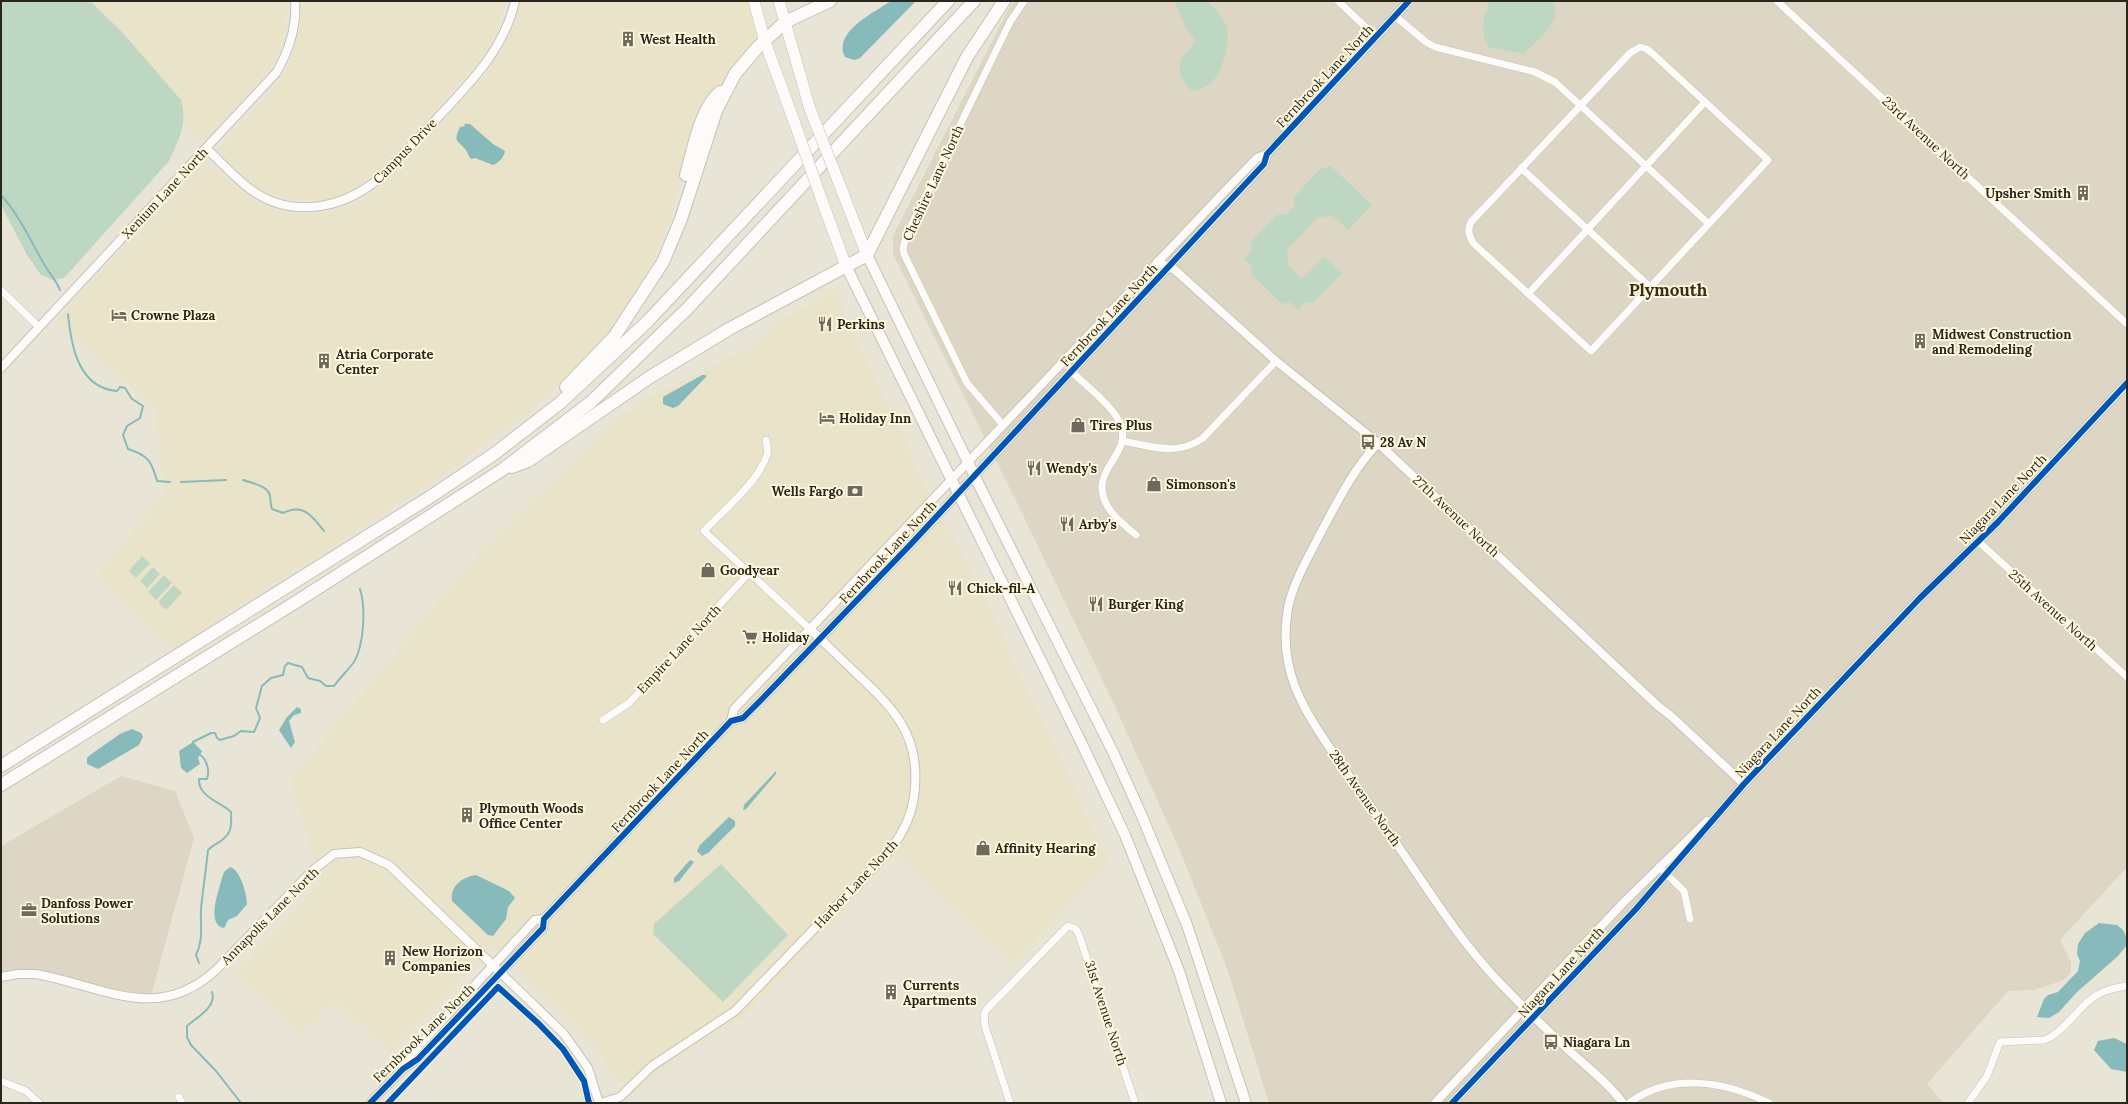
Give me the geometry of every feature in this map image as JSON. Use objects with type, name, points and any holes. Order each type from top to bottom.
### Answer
[{"type":"highway","points":[[754,1],[765,42],[846,266]]},
{"type":"highway","points":[[779,1],[810,109],[867,255]]},
{"type":"highway","points":[[430,497],[566,387],[614,337],[663,262],[681,219],[716,111],[729,84],[757,48],[785,22],[830,1]]},
{"type":"highway","points":[[1,766],[430,497],[494,454],[560,403],[647,322],[948,1]]},
{"type":"highway","points":[[1,785],[296,602],[502,470],[591,402],[639,358],[688,308],[974,1]]},
{"type":"highway","points":[[502,470],[528,461],[650,377],[729,329],[867,255],[967,57],[1004,1]]},
{"type":"main road","points":[[867,255],[968,462],[1113,752],[1166,872],[1209,990],[1246,1103]]},
{"type":"main road","points":[[846,266],[1125,835],[1179,971],[1221,1103]]},
{"type":"street","name":"Xenium Lane North","points":[[1,368],[276,74],[291,40],[295,24],[295,1]]},
{"type":"street","name":"Campus Drive","points":[[207,149],[251,189],[270,199],[296,206],[313,207],[344,201],[359,194],[385,173],[471,82],[497,46],[515,1]]},
{"type":"street","name":"Cheshire Lane North","points":[[1003,425],[980,400],[957,366],[904,254],[903,248],[907,234],[1006,29],[1024,1]]},
{"type":"street","points":[[1338,1],[1376,37]]},
{"type":"street","name":"Fernbrook Lane North","points":[[370,1103],[403,1069],[418,1058],[501,973],[543,928],[544,919],[731,721],[734,709],[1157,262],[1257,158],[1267,154],[1410,1]]},
{"type":"street","name":"23rd Avenue North","points":[[1777,1],[2127,324]]},
{"type":"street","points":[[1395,16],[1420,38],[1435,47],[1535,72],[1555,82],[1709,224]]},
{"type":"street","points":[[1640,47],[1647,49],[1705,102],[1768,160],[1591,351],[1473,243],[1468,231],[1471,222],[1633,50],[1640,47]]},
{"type":"street","points":[[1528,294],[1705,102]]},
{"type":"street","name":"Fernbrook Lane North","points":[[731,721],[743,718],[821,639],[975,476],[1264,164],[1267,154]]},
{"type":"street","points":[[1521,168],[1650,287]]},
{"type":"street","name":"27th Avenue North","points":[[1157,262],[1176,270],[1276,361],[1378,443],[1658,706],[1744,784]]},
{"type":"street","points":[[1,290],[39,327]]},
{"type":"street","points":[[1122,441],[1170,449],[1187,447],[1195,443],[1203,438],[1276,361]]},
{"type":"street","points":[[1071,371],[1117,417],[1121,426],[1122,441],[1118,453],[1106,469],[1102,489],[1108,508],[1136,535]]},
{"type":"street","name":"Niagara Lane North","points":[[1435,1103],[1659,867],[1729,800],[1920,598],[1979,542],[2127,383]]},
{"type":"street","name":"Harbor Lane North","points":[[600,1103],[620,1097],[652,1066],[735,1011],[888,852],[904,830],[915,799],[916,777],[912,746],[905,729],[896,714],[882,697],[750,572],[704,531],[751,481],[760,468],[768,454],[766,440]]},
{"type":"street","name":"28th Avenue North","points":[[1378,443],[1354,472],[1294,588],[1288,607],[1286,627],[1286,647],[1290,673],[1302,705],[1312,722],[1417,873],[1492,975],[1533,1017],[1608,1086],[1623,1103]]},
{"type":"street","name":"25th Avenue North","points":[[1979,542],[2127,677]]},
{"type":"street","name":"Empire Lane North","points":[[603,720],[628,703],[750,572]]},
{"type":"street","name":"Niagara Lane North","points":[[1452,1103],[1667,874],[1729,800]]},
{"type":"street","name":"Annapolis Lane North","points":[[1,978],[18,974],[40,975],[139,999],[158,999],[182,993],[204,981],[216,970],[312,871],[334,854],[360,852],[389,865],[559,1028],[575,1047],[593,1079],[600,1103]]},
{"type":"street","points":[[1659,867],[1684,891],[1690,919]]},
{"type":"street","name":"Fernbrook Lane North","points":[[403,1069],[412,1053],[493,964],[535,920],[544,919]]},
{"type":"street","name":"31st Avenue North","points":[[1010,1103],[985,1026],[984,1014],[1055,937],[1065,928],[1072,926],[1079,935],[1135,1103]]},
{"type":"street","points":[[1968,1103],[1987,1076],[2000,1042],[2044,1040],[2051,1037],[2058,1032],[2081,1007],[2102,992],[2127,986]]},
{"type":"street","points":[[1,1081],[26,1091],[39,1103]]},
{"type":"street","points":[[1629,1103],[1650,1090],[1683,1082],[1719,1085],[1737,1090],[1769,1103]]},
{"type":"shaded area","points":[[90,1],[287,1],[285,33],[276,58],[263,77],[204,144],[183,123],[185,113],[181,100],[122,32]]},
{"type":"shaded area","points":[[303,1],[506,1],[490,47],[469,74],[374,174],[359,186],[337,197],[318,201],[288,198],[260,190],[244,177],[217,150],[271,91],[284,74],[299,35]]},
{"type":"shaded area","points":[[521,1],[747,1],[756,30],[753,47],[705,103],[668,223],[643,285],[624,316],[589,359],[530,411],[453,468],[173,649],[96,576],[164,494],[156,409],[55,321],[206,161],[244,193],[265,206],[293,214],[321,214],[342,208],[366,198],[387,181],[487,73],[503,49],[517,17]]},
{"type":"shaded area","points":[[1014,1],[2127,1],[2127,867],[2060,940],[2071,962],[2071,972],[2064,980],[2034,990],[2008,991],[1927,1084],[1943,1102],[1269,1103],[1227,968],[1178,846],[1113,702],[1021,511],[893,254],[893,236],[1009,8]]},
{"type":"shaded area","points":[[834,290],[924,482],[984,598],[1109,861],[1014,964],[895,854],[746,1015],[675,1060],[632,1097],[578,1027],[490,943],[455,985],[390,1052],[334,1001],[302,1035],[236,973],[321,882],[290,780],[478,554],[621,416],[661,391],[756,346],[771,327]]},
{"type":"shaded area","points":[[121,776],[175,791],[194,838],[150,999],[58,978],[1,977],[1,846]]},
{"type":"green space","points":[[1,1],[90,1],[122,32],[181,100],[183,108],[183,124],[176,146],[169,161],[64,278],[53,280],[41,275],[27,255],[1,205]]},
{"type":"green space","points":[[1174,1],[1207,1],[1222,17],[1226,25],[1228,35],[1225,57],[1219,71],[1210,84],[1197,90],[1192,91],[1181,76],[1180,62],[1195,40],[1187,30]]},
{"type":"green space","points":[[1490,1],[1552,1],[1555,9],[1555,16],[1547,30],[1523,54],[1488,47],[1484,35],[1483,24]]},
{"type":"green space","points":[[1331,166],[1372,205],[1348,230],[1333,216],[1318,217],[1287,250],[1288,265],[1302,279],[1324,257],[1342,273],[1313,303],[1306,302],[1298,310],[1289,302],[1286,304],[1281,303],[1252,275],[1250,269],[1252,267],[1244,259],[1251,251],[1250,243],[1277,215],[1287,214],[1294,206],[1294,197],[1320,169]]},
{"type":"green space","points":[[142,556],[150,563],[136,578],[129,571]]},
{"type":"green space","points":[[153,567],[160,574],[147,588],[140,581]]},
{"type":"green space","points":[[164,575],[172,583],[156,600],[148,592]]},
{"type":"green space","points":[[174,585],[182,593],[166,610],[158,602]]},
{"type":"green space","points":[[721,864],[788,935],[723,1002],[653,934],[654,924]]},
{"type":"water","points":[[891,1],[916,1],[860,58],[854,60],[845,57],[843,48],[845,39],[850,31],[866,17]]},
{"type":"water","points":[[464,124],[470,124],[493,144],[505,151],[504,155],[499,161],[493,165],[475,158],[471,159],[469,157],[466,150],[456,138],[460,127],[465,126]]},
{"type":"water","points":[[702,375],[706,375],[706,377],[678,406],[673,408],[663,404],[663,397]]},
{"type":"water","points":[[297,707],[301,709],[301,713],[294,715],[289,721],[295,742],[291,748],[279,730],[287,717]]},
{"type":"water","points":[[132,729],[141,733],[143,737],[139,745],[98,769],[87,764],[87,758],[90,755],[120,734]]},
{"type":"water","points":[[193,742],[202,751],[198,758],[200,764],[187,773],[181,768],[179,751]]},
{"type":"water","points":[[776,771],[776,774],[746,809],[743,810],[744,805]]},
{"type":"water","points":[[729,817],[735,821],[735,826],[708,853],[702,856],[697,851],[700,845]]},
{"type":"water","points":[[690,860],[694,862],[679,881],[674,883],[674,878]]},
{"type":"water","points":[[230,867],[237,872],[240,877],[246,894],[247,904],[237,916],[228,920],[223,928],[218,925],[215,920],[214,913],[218,890],[224,872]]},
{"type":"water","points":[[476,875],[509,891],[515,898],[508,907],[506,919],[493,936],[488,935],[452,901],[453,891],[458,883],[466,878]]},
{"type":"water","points":[[2099,923],[2117,925],[2123,930],[2127,938],[2126,946],[2118,956],[2076,993],[2059,1012],[2049,1018],[2037,1017],[2044,999],[2048,995],[2058,992],[2078,971],[2080,961],[2077,954],[2078,944],[2085,933]]},
{"type":"water","points":[[2114,1038],[2127,1044],[2127,1072],[2111,1069],[2094,1050],[2098,1041]]},
{"type":"waterway","points":[[1,195],[19,220],[60,290]]},
{"type":"waterway","points":[[68,314],[71,339],[79,363],[85,373],[93,382],[104,388],[117,391],[120,387],[125,388],[132,399],[143,406],[140,418],[127,426],[123,435],[128,449],[135,451],[148,460],[157,481],[170,482]]},
{"type":"waterway","points":[[181,482],[226,480]]},
{"type":"waterway","points":[[243,480],[261,486],[267,490],[270,495],[272,509],[283,513],[290,510],[302,510],[311,516],[324,531]]},
{"type":"waterway","points":[[193,742],[211,733],[215,733],[217,738],[220,740],[234,736],[241,731],[254,732],[260,718],[256,708],[262,686],[271,678],[283,675],[285,666],[288,663],[302,667],[308,678],[320,681],[326,686],[334,686],[354,662],[360,646],[363,626],[363,606],[360,589]]},
{"type":"waterway","points":[[199,754],[206,762],[208,769],[207,779],[199,779],[202,790],[206,795],[231,812],[231,827],[225,838],[208,850],[201,909],[201,938],[196,955],[199,963]]},
{"type":"waterway","points":[[212,992],[213,997],[209,1007],[187,1026],[187,1037],[191,1045],[216,1071],[241,1103]]},
{"type":"cycle path","points":[[370,1103],[403,1069],[418,1059],[543,928],[544,919],[731,721],[743,718],[911,544],[1264,164],[1267,154],[1409,1]]},
{"type":"cycle path","points":[[1452,1103],[1636,909],[1744,784],[1920,598],[1998,522],[2127,383]]},
{"type":"cycle path","points":[[388,1103],[498,987],[539,1024],[563,1049],[584,1081],[589,1103]]},
{"type":"place","name":"West Health","points":[[628,39]]},
{"type":"place","name":"Upsher Smith","points":[[2083,193]]},
{"type":"place","name":"Crowne Plaza","points":[[119,315]]},
{"type":"place","name":"Perkins","points":[[825,324]]},
{"type":"place","name":"Midwest Construction and Remodeling","points":[[1920,341]]},
{"type":"place","name":"Atria Corporate Center","points":[[324,361]]},
{"type":"place","name":"Holiday Inn","points":[[827,418]]},
{"type":"place","name":"Tires Plus","points":[[1078,425]]},
{"type":"place","name":"28 Av N","points":[[1368,442]]},
{"type":"place","name":"Wendy's","points":[[1034,468]]},
{"type":"place","name":"Simonson's","points":[[1154,484]]},
{"type":"place","name":"Wells Fargo","points":[[855,491]]},
{"type":"place","name":"Arby's","points":[[1067,524]]},
{"type":"place","name":"Goodyear","points":[[708,570]]},
{"type":"place","name":"Chick-fil-A","points":[[955,588]]},
{"type":"place","name":"Burger King","points":[[1096,604]]},
{"type":"place","name":"Holiday","points":[[750,637]]},
{"type":"place","name":"Plymouth Woods Office Center","points":[[467,815]]},
{"type":"place","name":"Affinity Hearing","points":[[983,848]]},
{"type":"place","name":"Danfoss Power Solutions","points":[[29,910]]},
{"type":"place","name":"New Horizon Companies","points":[[390,958]]},
{"type":"place","name":"Currents Apartments","points":[[891,992]]},
{"type":"place","name":"Niagara Ln","points":[[1551,1042]]},
{"type":"district","name":"Plymouth","points":[[1668,290]]}]
